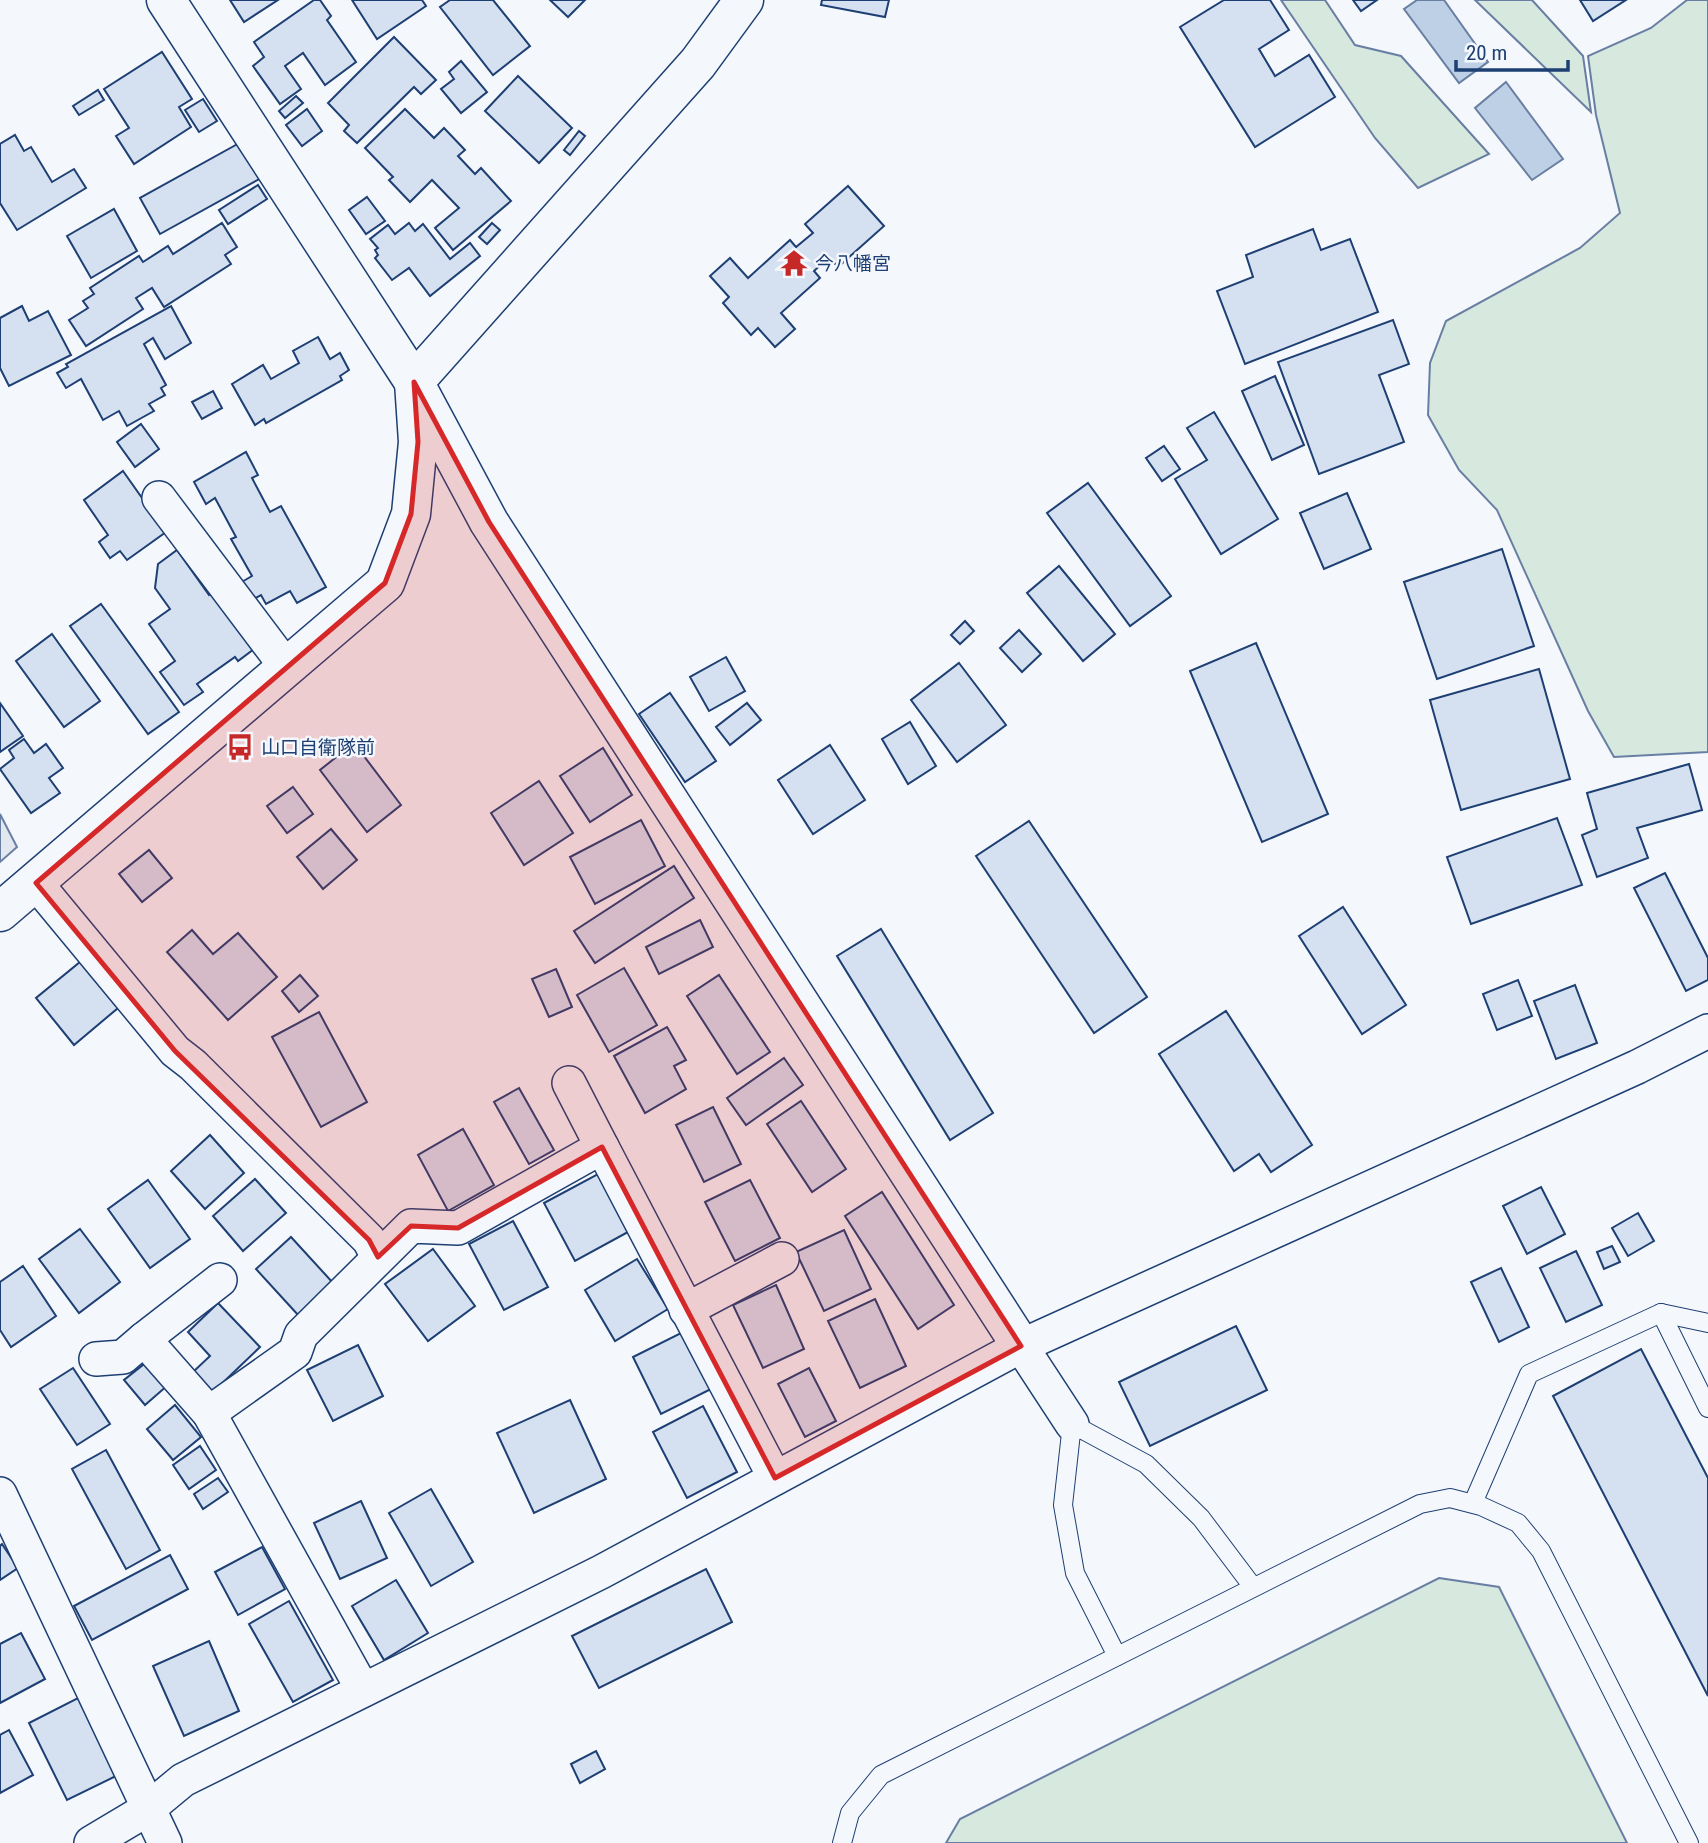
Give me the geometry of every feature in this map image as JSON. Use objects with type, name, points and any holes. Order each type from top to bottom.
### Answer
[{"type":"street","points":[[0,912],[385,583],[411,514],[418,442],[414,382],[698,64],[744,0]]},
{"type":"street","points":[[169,1],[414,382],[497,534],[1072,1424]]},
{"type":"street","points":[[159,498],[287,668]]},
{"type":"street","points":[[36,883],[175,1051],[193,1065],[369,1240],[378,1257]]},
{"type":"street","points":[[92,1843],[148,1809],[183,1780],[601,1572],[1021,1346],[1637,1067],[1708,1031]]},
{"type":"street","points":[[569,1083],[775,1478]]},
{"type":"street","points":[[209,1413],[295,1352],[301,1335],[411,1226],[458,1228],[602,1147]]},
{"type":"street","points":[[686,1310],[782,1259]]},
{"type":"street","points":[[96,1359],[123,1357],[220,1280]]},
{"type":"street","points":[[144,1339],[209,1413],[363,1690]]},
{"type":"street","points":[[0,1494],[165,1843]]},
{"type":"lane","points":[[1661,1312],[1708,1408]]},
{"type":"lane","points":[[1473,1503],[1529,1374],[1661,1312],[1708,1323]]},
{"type":"lane","points":[[1117,1656],[1075,1573],[1063,1505],[1072,1424],[1146,1464],[1201,1518],[1253,1587]]},
{"type":"lane","points":[[842,1843],[850,1813],[881,1775],[1420,1504],[1450,1498],[1473,1503],[1518,1523],[1541,1551],[1689,1843]]},
{"type":"highlighted area","points":[[414,382],[489,522],[1021,1346],[775,1478],[602,1147],[458,1228],[411,1226],[378,1257],[369,1240],[175,1051],[36,883],[385,583],[411,514],[418,442]]},
{"type":"shaded area","points":[[1281,0],[1325,0],[1355,45],[1401,56],[1489,154],[1418,188],[1375,138]]},
{"type":"shaded area","points":[[1475,0],[1532,0],[1583,56],[1591,112]]},
{"type":"shaded area","points":[[1687,0],[1708,0],[1708,752],[1614,757],[1588,711],[1497,510],[1459,470],[1428,415],[1430,363],[1446,321],[1580,248],[1620,213],[1596,115],[1588,56],[1651,28]]},
{"type":"shaded area","points":[[0,814],[17,847],[0,862]]},
{"type":"shaded area","points":[[1439,1578],[1499,1587],[1627,1843],[946,1843],[960,1819]]},
{"type":"water","points":[[1417,0],[1444,0],[1488,62],[1459,83],[1404,9]]},
{"type":"water","points":[[1506,82],[1563,159],[1532,180],[1475,108]]},
{"type":"building","points":[[230,0],[278,0],[244,22]]},
{"type":"building","points":[[314,0],[320,0],[331,16],[327,20],[356,62],[325,85],[303,53],[285,66],[301,89],[280,104],[253,66],[264,57],[254,42]]},
{"type":"building","points":[[352,0],[422,0],[426,6],[377,39]]},
{"type":"building","points":[[450,0],[493,0],[530,46],[493,75],[440,7]]},
{"type":"building","points":[[550,0],[585,0],[568,17]]},
{"type":"building","points":[[822,0],[889,0],[885,17],[821,5]]},
{"type":"building","points":[[1224,0],[1270,0],[1289,30],[1259,49],[1275,76],[1309,55],[1335,97],[1255,147],[1180,27]]},
{"type":"building","points":[[1353,0],[1377,0],[1361,11]]},
{"type":"building","points":[[1580,0],[1626,0],[1593,21]]},
{"type":"building","points":[[394,37],[436,80],[421,94],[414,87],[357,143],[344,131],[349,125],[328,103]]},
{"type":"building","points":[[162,52],[192,99],[179,107],[191,127],[134,164],[116,136],[129,128],[104,89]]},
{"type":"building","points":[[461,61],[487,92],[461,113],[441,89],[454,79],[449,72]]},
{"type":"building","points":[[518,76],[572,128],[539,163],[485,111]]},
{"type":"building","points":[[98,90],[104,100],[79,115],[73,106]]},
{"type":"building","points":[[296,96],[303,103],[285,118],[279,111]]},
{"type":"building","points":[[203,99],[217,121],[199,132],[185,110]]},
{"type":"building","points":[[307,109],[322,131],[302,146],[286,125]]},
{"type":"building","points":[[405,109],[434,138],[444,128],[465,150],[458,156],[475,174],[481,168],[511,201],[453,250],[435,228],[459,208],[432,180],[410,202],[389,180],[393,177],[365,148]]},
{"type":"building","points":[[579,131],[585,136],[570,155],[564,150]]},
{"type":"building","points":[[15,135],[24,151],[31,147],[52,182],[74,169],[86,188],[17,230],[0,203],[0,144]]},
{"type":"building","points":[[243,141],[263,177],[160,234],[140,198]]},
{"type":"building","points":[[258,185],[267,199],[228,224],[219,210]]},
{"type":"building","name":"今八幡宮","points":[[848,186],[884,226],[838,267],[829,257],[814,271],[820,278],[781,313],[795,329],[775,347],[758,328],[751,335],[723,303],[729,297],[710,276],[730,258],[748,278],[790,240],[796,247],[813,233],[805,224]]},
{"type":"building","points":[[367,197],[385,221],[366,234],[349,210]]},
{"type":"building","points":[[114,209],[137,251],[91,278],[67,236]]},
{"type":"building","points":[[222,223],[237,247],[225,255],[231,264],[164,307],[152,288],[136,298],[143,309],[86,346],[69,320],[88,308],[83,301],[94,294],[90,288],[139,256],[143,262],[168,246],[173,254]]},
{"type":"building","points":[[409,223],[415,231],[423,224],[450,259],[470,243],[480,256],[430,296],[409,268],[392,280],[375,258],[378,255],[375,250],[378,248],[370,239],[388,225],[395,234]]},
{"type":"building","points":[[492,223],[500,230],[487,244],[479,237]]},
{"type":"building","points":[[1313,229],[1321,250],[1350,239],[1378,312],[1245,364],[1217,291],[1253,277],[1246,255]]},
{"type":"building","points":[[22,306],[29,321],[48,311],[71,355],[9,386],[0,368],[0,318]]},
{"type":"building","points":[[171,306],[191,343],[165,359],[153,338],[144,344],[166,385],[161,388],[165,395],[149,404],[154,411],[127,426],[119,411],[103,420],[81,379],[66,388],[57,373],[68,367],[66,364]]},
{"type":"building","points":[[1393,320],[1409,364],[1379,375],[1404,442],[1319,474],[1278,362]]},
{"type":"building","points":[[318,337],[330,359],[340,353],[349,370],[340,376],[342,380],[266,423],[264,419],[255,425],[232,384],[263,365],[271,379],[299,363],[293,351]]},
{"type":"building","points":[[1275,376],[1304,445],[1272,460],[1242,391]]},
{"type":"building","points":[[213,391],[222,408],[202,419],[192,402]]},
{"type":"building","points":[[1214,412],[1278,519],[1221,554],[1175,479],[1207,460],[1187,428]]},
{"type":"building","points":[[141,424],[159,449],[135,467],[117,442]]},
{"type":"building","points":[[1164,446],[1180,469],[1162,481],[1146,458]]},
{"type":"building","points":[[246,452],[258,475],[252,478],[270,512],[281,506],[326,587],[297,603],[290,591],[266,604],[261,595],[250,601],[240,583],[252,576],[231,539],[236,537],[215,498],[206,504],[194,482]]},
{"type":"building","points":[[123,471],[166,532],[127,560],[120,551],[110,558],[99,542],[108,535],[84,500]]},
{"type":"building","points":[[1088,483],[1171,596],[1130,626],[1047,513]]},
{"type":"building","points":[[1347,493],[1371,549],[1324,569],[1300,513]]},
{"type":"building","points":[[1502,549],[1534,646],[1437,679],[1404,582]]},
{"type":"building","points":[[177,550],[209,595],[213,591],[254,649],[238,661],[235,657],[197,684],[203,692],[184,705],[160,672],[175,661],[149,624],[170,609],[155,588],[158,564]]},
{"type":"building","points":[[1059,566],[1115,634],[1083,661],[1027,593]]},
{"type":"building","points":[[101,604],[179,712],[148,734],[70,626]]},
{"type":"building","points":[[965,621],[974,631],[960,644],[951,635]]},
{"type":"building","points":[[1019,630],[1041,654],[1022,672],[1000,648]]},
{"type":"building","points":[[52,634],[100,701],[64,727],[16,661]]},
{"type":"building","points":[[1256,643],[1328,814],[1262,842],[1190,671]]},
{"type":"building","points":[[726,657],[745,691],[709,711],[690,677]]},
{"type":"building","points":[[959,663],[1006,725],[957,762],[911,700]]},
{"type":"building","points":[[1539,669],[1570,779],[1461,810],[1430,700]]},
{"type":"building","points":[[670,693],[716,761],[685,782],[639,714]]},
{"type":"building","points":[[0,703],[23,736],[0,752]]},
{"type":"building","points":[[747,703],[761,720],[730,745],[716,727]]},
{"type":"building","points":[[910,722],[936,766],[908,784],[882,739]]},
{"type":"building","points":[[24,739],[34,753],[46,744],[63,768],[49,778],[60,793],[31,813],[0,769],[14,758],[9,750]]},
{"type":"building","points":[[354,743],[401,805],[367,832],[320,770]]},
{"type":"building","points":[[830,745],[865,800],[813,834],[778,780]]},
{"type":"building","points":[[603,748],[632,795],[590,822],[560,776]]},
{"type":"building","points":[[1689,764],[1702,810],[1637,828],[1648,858],[1597,877],[1582,835],[1597,829],[1587,793]]},
{"type":"building","points":[[539,781],[573,833],[524,865],[491,813]]},
{"type":"building","points":[[293,787],[313,814],[287,833],[267,806]]},
{"type":"building","points":[[1557,818],[1582,885],[1471,924],[1447,857]]},
{"type":"building","points":[[641,820],[665,866],[595,904],[570,857]]},
{"type":"building","points":[[1029,821],[1147,997],[1094,1033],[976,856]]},
{"type":"building","points":[[331,829],[357,860],[323,889],[297,857]]},
{"type":"building","points":[[149,850],[172,878],[142,902],[119,874]]},
{"type":"building","points":[[674,866],[694,898],[595,963],[574,931]]},
{"type":"building","points":[[1665,873],[1708,958],[1708,980],[1686,991],[1634,888]]},
{"type":"building","points":[[1343,907],[1406,1005],[1362,1034],[1299,936]]},
{"type":"building","points":[[700,920],[713,947],[659,974],[646,947]]},
{"type":"building","points":[[881,929],[993,1113],[950,1140],[837,956]]},
{"type":"building","points":[[192,930],[213,954],[238,933],[277,977],[228,1020],[167,952]]},
{"type":"building","points":[[80,962],[118,1008],[74,1045],[36,998]]},
{"type":"building","points":[[624,968],[657,1025],[609,1052],[577,995]]},
{"type":"building","points":[[556,969],[572,1007],[549,1017],[532,979]]},
{"type":"building","points":[[300,975],[318,996],[299,1012],[282,991]]},
{"type":"building","points":[[719,975],[770,1052],[737,1074],[687,996]]},
{"type":"building","points":[[1518,980],[1532,1016],[1497,1030],[1483,994]]},
{"type":"building","points":[[1575,985],[1597,1043],[1556,1059],[1534,1001]]},
{"type":"building","points":[[1226,1011],[1312,1145],[1271,1172],[1259,1154],[1234,1171],[1159,1054]]},
{"type":"building","points":[[319,1012],[367,1102],[321,1127],[272,1037]]},
{"type":"building","points":[[667,1027],[686,1060],[674,1066],[686,1089],[645,1113],[614,1056]]},
{"type":"building","points":[[784,1058],[803,1085],[746,1125],[727,1098]]},
{"type":"building","points":[[519,1088],[554,1150],[529,1164],[494,1102]]},
{"type":"building","points":[[801,1101],[846,1169],[812,1192],[767,1124]]},
{"type":"building","points":[[713,1107],[741,1164],[704,1182],[676,1125]]},
{"type":"building","points":[[463,1129],[494,1185],[448,1211],[418,1155]]},
{"type":"building","points":[[210,1135],[244,1173],[205,1209],[171,1171]]},
{"type":"building","points":[[598,1174],[628,1232],[575,1261],[544,1203]]},
{"type":"building","points":[[255,1179],[286,1213],[243,1251],[213,1216]]},
{"type":"building","points":[[148,1180],[190,1239],[150,1268],[108,1209]]},
{"type":"building","points":[[750,1180],[780,1238],[735,1261],[705,1202]]},
{"type":"building","points":[[1541,1187],[1565,1234],[1527,1254],[1503,1206]]},
{"type":"building","points":[[882,1192],[954,1305],[918,1329],[845,1216]]},
{"type":"building","points":[[1638,1213],[1654,1241],[1628,1256],[1612,1228]]},
{"type":"building","points":[[513,1221],[548,1287],[504,1310],[469,1244]]},
{"type":"building","points":[[80,1229],[120,1282],[79,1313],[39,1259]]},
{"type":"building","points":[[844,1230],[871,1289],[824,1311],[796,1252]]},
{"type":"building","points":[[291,1237],[334,1284],[299,1316],[256,1269]]},
{"type":"building","points":[[1612,1246],[1620,1262],[1604,1269],[1597,1252]]},
{"type":"building","points":[[433,1249],[475,1306],[428,1341],[385,1284]]},
{"type":"building","points":[[1576,1251],[1602,1305],[1566,1322],[1540,1268]]},
{"type":"building","points":[[637,1259],[668,1309],[615,1341],[585,1290]]},
{"type":"building","points":[[23,1266],[56,1316],[11,1347],[0,1330],[0,1282]]},
{"type":"building","points":[[1501,1268],[1529,1327],[1499,1342],[1471,1282]]},
{"type":"building","points":[[776,1285],[804,1349],[763,1368],[733,1305]]},
{"type":"building","points":[[875,1299],[906,1366],[860,1388],[828,1321]]},
{"type":"building","points":[[218,1303],[260,1347],[212,1393],[193,1372],[210,1356],[188,1332]]},
{"type":"building","points":[[1236,1326],[1267,1390],[1150,1446],[1119,1382]]},
{"type":"building","points":[[687,1330],[715,1387],[661,1414],[633,1357]]},
{"type":"building","points":[[358,1345],[383,1396],[333,1421],[307,1370]]},
{"type":"building","points":[[1641,1349],[1708,1478],[1708,1696],[1553,1396]]},
{"type":"building","points":[[148,1361],[168,1385],[145,1405],[124,1380]]},
{"type":"building","points":[[73,1368],[110,1424],[77,1445],[40,1389]]},
{"type":"building","points":[[809,1368],[836,1421],[805,1437],[778,1384]]},
{"type":"building","points":[[570,1400],[606,1479],[534,1513],[497,1433]]},
{"type":"building","points":[[175,1405],[201,1437],[173,1460],[147,1429]]},
{"type":"building","points":[[703,1406],[737,1472],[687,1498],[653,1432]]},
{"type":"building","points":[[200,1446],[216,1470],[189,1489],[173,1465]]},
{"type":"building","points":[[106,1450],[160,1550],[126,1569],[72,1469]]},
{"type":"building","points":[[218,1478],[228,1492],[203,1509],[194,1494]]},
{"type":"building","points":[[431,1489],[473,1562],[431,1586],[389,1513]]},
{"type":"building","points":[[361,1501],[387,1558],[340,1579],[314,1523]]},
{"type":"building","points":[[2,1544],[18,1568],[0,1580],[0,1546]]},
{"type":"building","points":[[262,1547],[285,1589],[238,1615],[215,1572]]},
{"type":"building","points":[[170,1555],[188,1589],[92,1640],[74,1606]]},
{"type":"building","points":[[706,1569],[732,1622],[599,1688],[572,1636]]},
{"type":"building","points":[[396,1580],[428,1633],[384,1660],[352,1606]]},
{"type":"building","points":[[289,1601],[333,1680],[293,1702],[249,1624]]},
{"type":"building","points":[[21,1633],[45,1679],[0,1703],[0,1644]]},
{"type":"building","points":[[209,1641],[239,1711],[184,1736],[153,1666]]},
{"type":"building","points":[[78,1698],[116,1776],[67,1800],[29,1723]]},
{"type":"building","points":[[9,1730],[33,1775],[0,1793],[0,1735]]},
{"type":"building","points":[[596,1751],[605,1769],[580,1783],[571,1764]]},
{"type":"place","name":"今八幡宮","points":[[794,263]]},
{"type":"place","name":"山口自衛隊前","points":[[240,747]]}]
